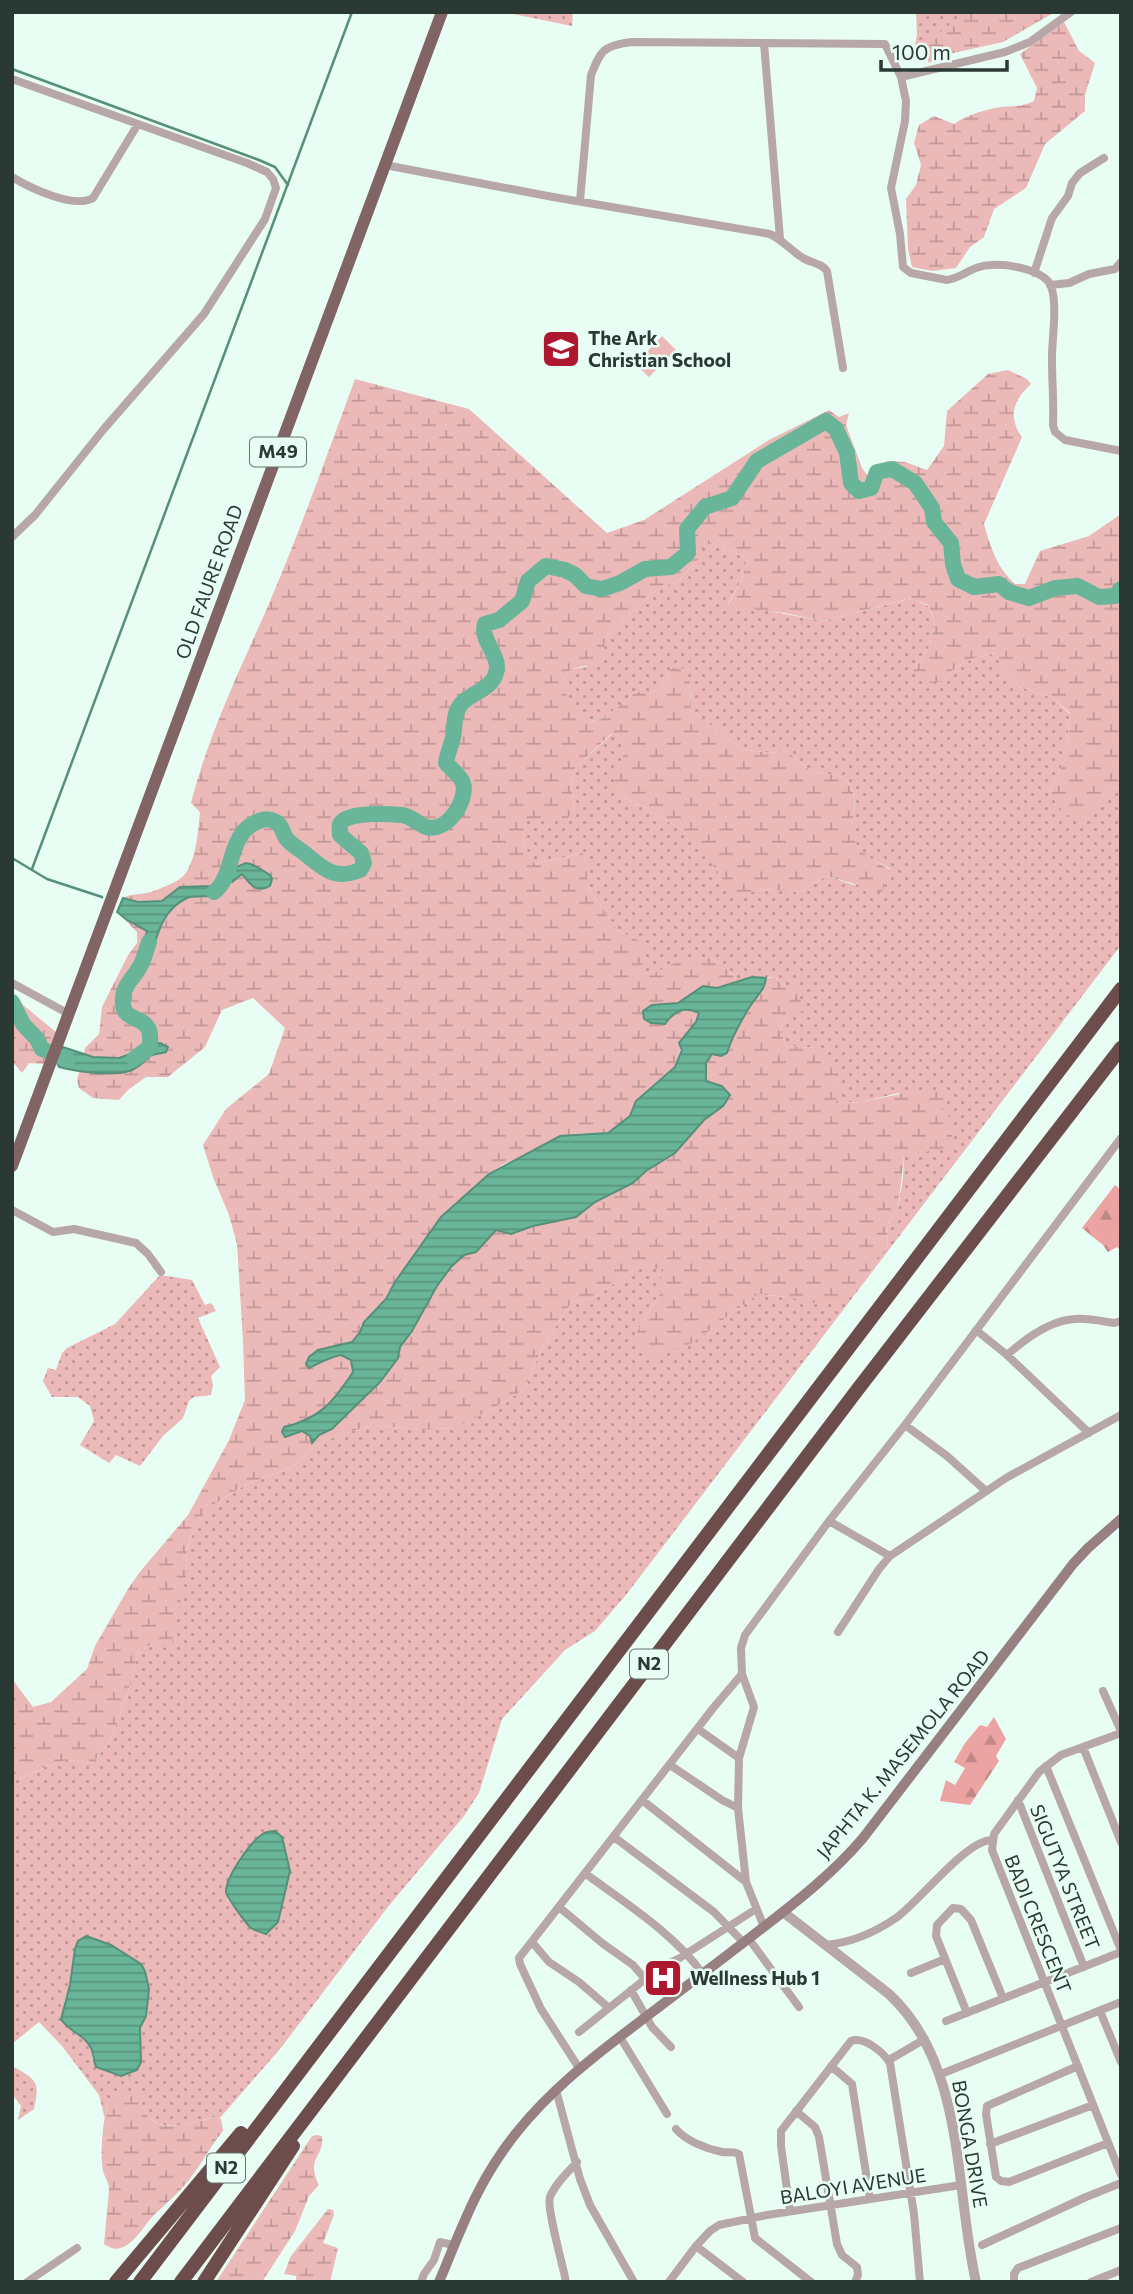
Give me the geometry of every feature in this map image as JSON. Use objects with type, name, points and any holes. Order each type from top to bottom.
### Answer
[{"type":"highway","name":"N2","points":[[140,2282],[1121,989]]},
{"type":"highway","name":"N2","points":[[180,2282],[849,1400],[1121,1048]]},
{"type":"highway","points":[[116,2282],[285,2081],[313,2055]]},
{"type":"highway","points":[[204,2282],[286,2158],[310,2110]]},
{"type":"main road","name":"OLD FAURE ROAD","points":[[12,1166],[442,12]]},
{"type":"main road","name":"JAPHTA K. MASEMOLA ROAD","points":[[441,2282],[453,2245],[475,2194],[491,2167],[527,2119],[579,2068],[824,1880],[857,1846],[1073,1564],[1121,1519]]},
{"type":"street","points":[[901,77],[1004,52],[1030,42],[1071,12]]},
{"type":"street","points":[[580,201],[591,75],[598,56],[605,48],[631,42],[880,43],[888,48],[901,77],[905,101],[905,121],[891,188],[903,267],[911,273],[947,281],[975,267],[993,265],[1042,276],[1050,285],[1055,318],[1052,361],[1055,432],[1065,440],[1121,451]]},
{"type":"street","points":[[764,43],[780,239]]},
{"type":"street","points":[[12,79],[247,163],[267,172],[276,188],[265,219],[204,314],[103,430],[36,515],[12,537]]},
{"type":"street","points":[[12,177],[66,200],[88,201],[93,198],[138,124]]},
{"type":"street","points":[[1034,273],[1052,218],[1068,196],[1072,183],[1080,173],[1104,158]]},
{"type":"street","points":[[385,165],[771,234],[799,255],[824,266],[827,271],[843,368]]},
{"type":"street","points":[[1050,285],[1069,283],[1088,274],[1115,269],[1121,262]]},
{"type":"street","points":[[12,983],[69,1014]]},
{"type":"street","points":[[764,1927],[746,1882],[738,1808],[739,1758],[754,1707],[742,1674],[741,1648],[745,1635],[1121,1138]]},
{"type":"street","points":[[12,1210],[53,1232],[74,1229],[136,1243],[161,1272]]},
{"type":"street","points":[[1007,1355],[1045,1328],[1069,1320],[1120,1322]]},
{"type":"street","points":[[976,1330],[1007,1355],[1089,1433]]},
{"type":"street","points":[[838,1632],[890,1556],[1006,1478],[1121,1415]]},
{"type":"street","points":[[905,1426],[947,1457],[986,1492]]},
{"type":"street","points":[[829,1521],[890,1556]]},
{"type":"street","points":[[579,2068],[541,2009],[519,1958],[742,1674]]},
{"type":"street","name":"BADI CRESCENT","points":[[1103,1691],[1121,1732],[1060,1755],[1046,1766],[1018,1800],[992,1840],[993,1858],[1121,2175]]},
{"type":"street","points":[[698,1729],[739,1758]]},
{"type":"street","points":[[1083,1747],[1121,1842]]},
{"type":"street","points":[[670,1765],[738,1808]]},
{"type":"street","points":[[946,2021],[1121,1951],[1046,1766]]},
{"type":"street","points":[[642,1800],[746,1882]]},
{"type":"street","name":"SIGUTYA STREET","points":[[1018,1800],[1084,1967]]},
{"type":"street","points":[[614,1837],[710,1909],[746,1941],[799,2007]]},
{"type":"street","points":[[825,1945],[860,1937],[897,1918],[958,1859],[982,1841],[992,1840]]},
{"type":"street","points":[[586,1874],[687,1953],[703,1975]]},
{"type":"street","points":[[559,1908],[633,1965],[645,1979]]},
{"type":"street","points":[[967,2013],[936,1936],[937,1925],[949,1910],[957,1908],[971,1920],[1003,1998]]},
{"type":"street","points":[[579,2032],[660,1968],[756,1909]]},
{"type":"street","name":"BONGA DRIVE","points":[[783,1912],[889,1994],[904,2009],[925,2039],[940,2074],[949,2109],[976,2282]]},
{"type":"street","points":[[532,1942],[549,1962],[579,1982],[608,2008]]},
{"type":"street","points":[[911,1973],[945,1959]]},
{"type":"street","points":[[631,1990],[658,2035],[671,2047]]},
{"type":"street","points":[[940,2074],[1121,2002]]},
{"type":"street","points":[[1100,2011],[1121,2062]]},
{"type":"street","points":[[620,2037],[667,2114]]},
{"type":"street","points":[[888,2060],[925,2039]]},
{"type":"street","points":[[790,2211],[781,2132],[851,2041],[862,2040],[888,2060],[918,2250],[920,2282]]},
{"type":"street","points":[[831,2066],[852,2084],[870,2199]]},
{"type":"street","points":[[1078,2066],[987,2106],[996,2177],[1004,2182],[1108,2143]]},
{"type":"street","points":[[555,2090],[590,2205],[634,2282]]},
{"type":"street","points":[[990,2144],[1093,2105]]},
{"type":"street","points":[[796,2111],[815,2127],[823,2153],[839,2250],[859,2271],[855,2282]]},
{"type":"street","points":[[676,2129],[686,2139],[720,2151],[736,2152],[742,2164],[757,2241],[811,2282]]},
{"type":"street","points":[[566,2282],[549,2202],[550,2195],[577,2162]]},
{"type":"street","points":[[982,2245],[1121,2183]]},
{"type":"street","name":"BALOYI AVENUE","points":[[672,2281],[696,2246],[719,2225],[790,2211],[961,2185]]},
{"type":"street","points":[[1014,2282],[1014,2274],[1018,2268],[1121,2228]]},
{"type":"street","points":[[421,2282],[434,2260],[440,2242],[453,2245]]},
{"type":"street","points":[[696,2246],[743,2282]]},
{"type":"street","points":[[27,2282],[77,2248]]},
{"type":"street","points":[[1091,2282],[1121,2270]]},
{"type":"green space","points":[[503,12],[573,12],[572,26]]},
{"type":"green space","points":[[916,12],[970,12],[922,47],[915,45]]},
{"type":"green space","points":[[1055,12],[1003,42],[949,54],[929,63],[922,47],[964,13]]},
{"type":"green space","points":[[1064,22],[1079,51],[1095,63],[1085,95],[1085,111],[1045,144],[1026,188],[994,209],[984,237],[970,247],[956,268],[932,271],[912,267],[908,249],[906,199],[916,185],[921,165],[914,143],[919,125],[934,116],[954,124],[984,111],[1025,105],[1034,101],[1037,88],[1020,54]]},
{"type":"green space","points":[[662,336],[676,350],[649,377],[635,364]]},
{"type":"green space","points":[[1008,370],[1027,379],[1031,384],[1020,396],[1015,409],[1017,430],[1022,437],[984,524],[992,549],[1003,570],[1015,584],[1025,584],[1040,551],[1089,536],[1121,514],[1121,786],[1112,790],[1083,817],[1065,815],[1049,793],[1065,759],[1070,713],[1053,698],[1020,687],[1003,671],[995,653],[966,662],[954,669],[942,682],[923,683],[913,671],[929,647],[935,622],[928,605],[911,598],[824,621],[730,607],[728,605],[742,579],[747,558],[725,549],[720,540],[704,546],[698,560],[678,581],[657,589],[605,638],[603,662],[571,669],[562,681],[572,706],[579,715],[592,722],[606,717],[636,692],[653,692],[662,686],[671,668],[683,668],[690,679],[691,710],[742,749],[769,753],[787,751],[813,771],[839,776],[848,782],[853,791],[855,807],[853,837],[862,851],[891,870],[882,892],[827,876],[802,892],[763,889],[735,896],[699,846],[676,826],[618,794],[614,778],[624,752],[624,737],[611,734],[575,768],[571,783],[574,809],[568,818],[544,821],[527,819],[523,837],[527,853],[535,864],[583,853],[587,864],[587,886],[618,931],[638,940],[647,949],[643,964],[635,970],[650,974],[681,961],[708,958],[718,962],[735,976],[736,983],[717,988],[703,986],[678,1003],[652,1005],[665,1024],[673,1013],[689,1008],[700,1015],[685,1035],[675,1067],[636,1101],[630,1116],[608,1133],[577,1134],[504,1164],[441,1217],[386,1299],[364,1322],[351,1342],[318,1350],[309,1367],[341,1355],[351,1360],[353,1372],[339,1392],[317,1414],[285,1427],[291,1434],[302,1431],[310,1437],[332,1429],[380,1382],[398,1358],[400,1347],[451,1267],[464,1255],[476,1252],[496,1230],[512,1234],[533,1226],[576,1217],[595,1202],[633,1183],[646,1171],[675,1153],[704,1120],[723,1106],[722,1086],[706,1081],[706,1067],[712,1054],[727,1053],[738,1027],[763,988],[766,978],[775,977],[785,987],[797,984],[803,1011],[786,1016],[780,1030],[786,1046],[816,1048],[833,1058],[838,1085],[836,1103],[861,1102],[930,1088],[946,1095],[940,1107],[953,1121],[951,1147],[904,1156],[898,1209],[888,1224],[887,1249],[848,1298],[823,1305],[758,1294],[692,1343],[655,1356],[641,1351],[635,1335],[661,1292],[661,1269],[636,1268],[595,1297],[571,1303],[541,1349],[525,1389],[492,1409],[455,1428],[421,1430],[372,1425],[339,1435],[318,1444],[293,1467],[247,1484],[216,1503],[198,1520],[187,1548],[186,1576],[171,1647],[159,1648],[150,1645],[138,1653],[126,1699],[111,1739],[93,1763],[67,1760],[12,1782],[12,1679],[33,1707],[51,1702],[87,1669],[95,1646],[128,1589],[188,1515],[229,1440],[245,1400],[237,1244],[203,1145],[226,1109],[269,1074],[285,1028],[253,998],[222,1010],[205,1047],[168,1077],[146,1077],[119,1100],[93,1098],[79,1088],[77,1080],[85,1048],[99,1034],[102,1007],[137,943],[137,932],[117,912],[123,898],[150,892],[181,878],[193,857],[200,812],[191,803],[198,777],[227,700],[293,544],[355,379],[469,409],[607,533],[644,520],[769,440],[829,410],[839,417],[849,413],[846,425],[862,468],[868,476],[887,461],[905,462],[927,470],[944,446],[947,411],[988,374]]},
{"type":"green space","points":[[720,540],[725,549],[747,558],[742,579],[728,604],[824,621],[912,598],[928,606],[935,622],[929,647],[913,671],[942,682],[954,669],[966,662],[996,653],[1003,671],[1020,687],[1053,698],[1070,714],[1065,759],[1049,793],[1082,817],[1112,790],[1121,786],[1121,945],[626,1595],[595,1631],[565,1650],[502,1719],[479,1793],[464,1816],[387,1908],[280,2049],[219,2119],[216,2117],[181,2125],[163,2125],[148,2116],[139,2095],[107,2106],[105,2119],[99,2095],[62,2046],[39,2022],[12,2044],[12,1782],[67,1760],[93,1763],[111,1739],[126,1699],[138,1653],[150,1645],[160,1648],[186,1576],[187,1549],[198,1519],[216,1503],[247,1484],[293,1467],[318,1444],[339,1435],[372,1425],[421,1430],[454,1428],[492,1409],[525,1389],[541,1349],[571,1303],[595,1297],[636,1268],[661,1268],[661,1292],[635,1335],[719,1323],[758,1294],[787,1297],[887,1249],[888,1224],[898,1209],[903,1177],[899,1093],[861,1102],[835,1103],[838,1085],[816,1048],[786,1046],[780,1030],[786,1016],[785,987],[775,977],[752,977],[736,983],[735,976],[713,959],[703,958],[672,964],[655,975],[635,970],[638,940],[618,931],[587,886],[587,864],[583,853],[535,864],[525,848],[523,837],[527,818],[544,821],[574,809],[571,783],[575,768],[612,734],[624,737],[624,752],[615,778],[618,794],[676,826],[700,846],[735,895],[763,889],[802,892],[827,876],[854,885],[891,869],[867,856],[856,845],[852,829],[853,791],[844,778],[813,771],[787,751],[769,753],[742,749],[691,710],[690,679],[671,668],[662,686],[653,692],[636,692],[606,717],[591,722],[571,706],[562,681],[571,669],[586,667],[605,638],[657,589],[678,581],[698,560],[703,546]],"holes":[[[282,1837],[290,1871],[251,1928],[228,1900],[226,1892],[231,1875]],[[95,1938],[141,1964],[144,2020],[141,2057],[137,2070],[92,2059],[92,2050],[64,2002],[70,1985],[75,1949]]]},
{"type":"green space","points":[[12,991],[23,1005],[56,1032],[44,1064],[29,1063],[22,1073],[12,1061]]},
{"type":"green space","points":[[1115,1185],[1121,1190],[1121,1251],[1117,1247],[1108,1252],[1082,1228]]},
{"type":"green space","points":[[160,1275],[192,1280],[205,1305],[211,1303],[216,1311],[198,1318],[220,1367],[211,1376],[211,1395],[194,1397],[189,1401],[183,1418],[163,1436],[140,1466],[116,1455],[109,1463],[80,1445],[94,1421],[90,1406],[78,1397],[52,1397],[43,1381],[48,1368],[56,1370],[62,1353],[67,1348],[115,1324]]},
{"type":"green space","points":[[994,1717],[1006,1739],[996,1756],[999,1761],[970,1805],[940,1801],[946,1780],[955,1785],[965,1768],[954,1762],[965,1743],[980,1725],[987,1727]]},
{"type":"green space","points":[[12,2066],[32,2078],[37,2092],[34,2109],[18,2120],[21,2106],[12,2094]]},
{"type":"green space","points":[[125,2089],[139,2095],[147,2115],[162,2125],[180,2125],[216,2117],[221,2119],[223,2131],[188,2181],[133,2240],[119,2248],[112,2248],[104,2244],[109,2190],[103,2168],[102,2139],[109,2102]]},
{"type":"green space","points":[[312,2136],[322,2136],[321,2149],[314,2168],[319,2185],[309,2196],[295,2231],[262,2282],[216,2282]]},
{"type":"green space","points":[[328,2209],[333,2210],[334,2215],[323,2243],[338,2248],[330,2282],[296,2282],[296,2276],[284,2274],[291,2256]]},
{"type":"shaded area","points":[[246,863],[270,875],[270,886],[257,888],[242,874],[232,882],[228,880],[225,889],[217,895],[187,898],[167,915],[151,956],[145,960],[141,959],[140,953],[147,931],[117,912],[123,898],[138,902],[162,901],[180,887],[212,886],[236,867]]},
{"type":"shaded area","points":[[752,977],[766,978],[763,988],[742,1020],[727,1053],[721,1056],[712,1054],[706,1063],[706,1081],[722,1086],[730,1095],[723,1106],[704,1120],[675,1153],[646,1171],[633,1183],[595,1202],[576,1217],[533,1226],[511,1234],[496,1230],[476,1252],[464,1255],[451,1267],[400,1347],[398,1358],[380,1382],[332,1429],[319,1435],[312,1443],[310,1436],[302,1431],[285,1437],[282,1432],[284,1427],[317,1414],[339,1392],[353,1372],[351,1360],[341,1355],[309,1368],[306,1364],[309,1357],[318,1350],[352,1342],[364,1322],[386,1299],[441,1217],[489,1174],[560,1136],[608,1133],[630,1116],[636,1101],[675,1067],[682,1050],[679,1043],[696,1022],[699,1013],[680,1011],[665,1024],[651,1023],[644,1019],[643,1011],[652,1005],[678,1003],[703,986],[717,988]]},
{"type":"shaded area","points":[[160,1043],[168,1047],[166,1052],[152,1055],[137,1067],[125,1072],[86,1072],[59,1067],[57,1063],[63,1047],[93,1057],[119,1058],[136,1052],[143,1046]]},
{"type":"shaded area","points":[[275,1831],[282,1837],[290,1871],[278,1922],[266,1934],[249,1926],[226,1892],[230,1877],[246,1851],[264,1833]]},
{"type":"shaded area","points":[[86,1936],[111,1945],[141,1964],[145,1971],[149,1989],[146,2016],[140,2028],[141,2062],[137,2070],[121,2076],[96,2067],[87,2042],[61,2019],[70,1985],[75,1949],[78,1941]]},
{"type":"waterway","points":[[32,869],[352,12]]},
{"type":"waterway","points":[[12,69],[259,160],[275,167],[288,185]]},
{"type":"waterway","points":[[214,892],[226,876],[241,835],[248,827],[261,820],[277,822],[292,844],[323,868],[343,874],[360,870],[364,863],[361,853],[340,835],[340,824],[344,820],[369,814],[402,815],[434,828],[448,820],[459,806],[464,790],[462,780],[446,763],[456,713],[465,700],[492,681],[497,669],[485,637],[485,624],[499,620],[522,601],[528,581],[546,566],[565,570],[586,586],[602,589],[620,583],[645,569],[671,567],[688,553],[687,529],[705,507],[732,498],[757,461],[826,421],[836,429],[847,453],[851,483],[859,491],[871,488],[877,472],[892,469],[915,483],[932,508],[934,522],[951,543],[958,579],[974,587],[999,584],[1009,592],[1029,598],[1055,588],[1078,586],[1099,597],[1115,596],[1121,589]]},
{"type":"waterway","points":[[12,858],[47,879],[102,897]]},
{"type":"waterway","points":[[134,1059],[150,1047],[150,1034],[146,1025],[127,1014],[123,1002],[124,992],[141,965],[149,942]]},
{"type":"waterway","points":[[12,1002],[23,1024],[42,1049],[68,1060]]},
{"type":"place","name":"The Ark Christian School","points":[[561,349]]},
{"type":"place","name":"Wellness Hub 1","points":[[663,1978]]}]
